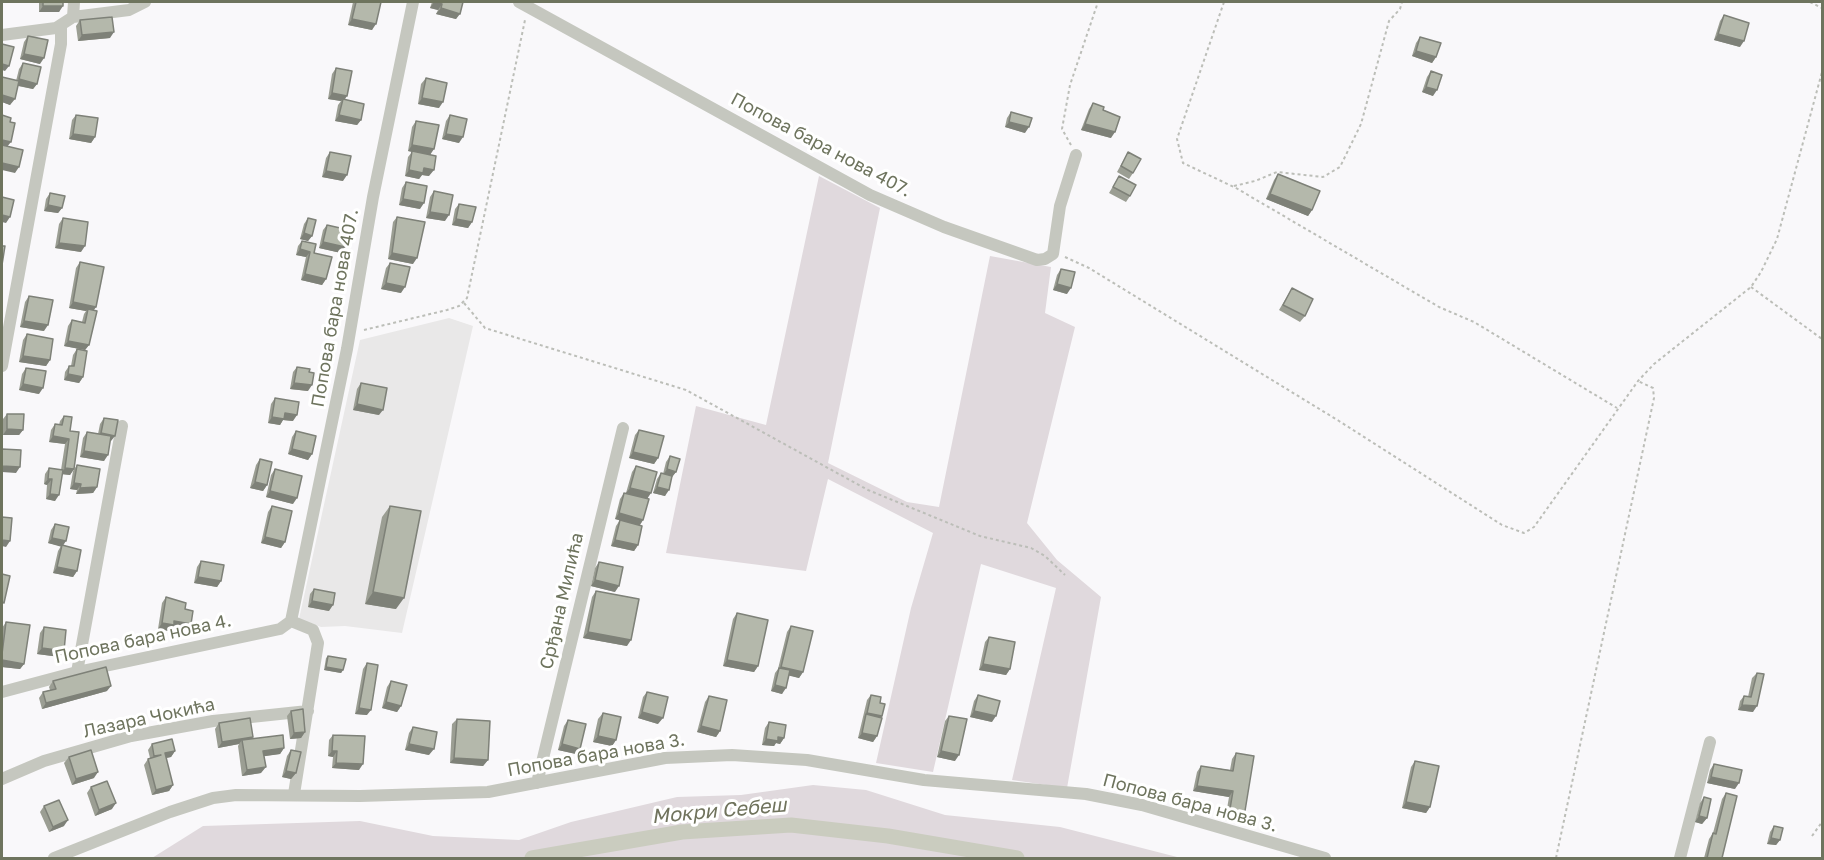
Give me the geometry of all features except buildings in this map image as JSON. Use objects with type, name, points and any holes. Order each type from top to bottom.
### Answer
[{"type":"street","points":[[73,17],[74,2]]},
{"type":"street","points":[[2,35],[61,27],[73,17],[129,10],[145,2]]},
{"type":"street","name":"Попова бара нова 407.","points":[[291,621],[350,333],[373,197],[413,2]]},
{"type":"street","name":"Попова бара нова 407.","points":[[524,4],[870,195],[944,227],[1037,260],[1045,259],[1053,254]]},
{"type":"street","points":[[2,366],[61,44],[61,27]]},
{"type":"street","points":[[1053,254],[1060,206],[1076,155]]},
{"type":"street","points":[[77,672],[122,426]]},
{"type":"street","name":"Срђана Милића","points":[[537,783],[622,428]]},
{"type":"street","points":[[291,621],[313,630],[318,643],[294,794]]},
{"type":"street","name":"Попова бара нова 4.","points":[[2,692],[77,672],[280,629],[291,621]]},
{"type":"street","name":"Лазара Чокића","points":[[2,778],[54,758],[131,736],[213,721],[308,711]]},
{"type":"street","points":[[1680,858],[1710,742]]},
{"type":"street","name":"Попова бара нова 3.","points":[[54,858],[199,802],[236,795],[360,796],[488,792],[665,758],[732,755],[807,760],[924,780],[1086,794],[1131,802],[1325,858]]},
{"type":"path","points":[[1076,155],[1062,129],[1070,85],[1098,2]]},
{"type":"path","points":[[1224,2],[1177,139],[1183,163],[1231,186],[1439,307],[1474,322],[1617,408]]},
{"type":"path","points":[[1231,186],[1255,181],[1277,172],[1323,177],[1340,167],[1361,124],[1389,21],[1400,9],[1402,2]]},
{"type":"path","points":[[1810,2],[1822,8]]},
{"type":"path","points":[[350,333],[447,310],[464,303],[467,298],[524,4]]},
{"type":"path","points":[[1053,254],[1089,268],[1502,525],[1524,533],[1534,527],[1638,381],[1654,364],[1751,287],[1777,238],[1822,72]]},
{"type":"path","points":[[1751,287],[1822,339]]},
{"type":"path","points":[[464,303],[485,328],[686,390],[868,490],[980,536],[1031,548],[1045,556],[1065,574]]},
{"type":"path","points":[[1556,858],[1654,398],[1653,388],[1638,381]]},
{"type":"path","points":[[1812,836],[1822,822]]},
{"type":"shaded area","points":[[819,176],[880,208],[828,463],[907,502],[939,507],[990,256],[1051,267],[1045,313],[1075,327],[1027,523],[1057,560],[1101,597],[1067,788],[1012,780],[1056,588],[981,564],[933,772],[876,763],[911,608],[933,533],[828,479],[806,571],[666,553],[696,406],[766,425]]},
{"type":"shaded area","points":[[449,318],[473,326],[402,633],[345,626],[321,627],[299,619],[360,340]]},
{"type":"shaded area","points":[[813,785],[866,790],[945,815],[1060,827],[1181,858],[152,858],[203,826],[360,821],[433,836],[519,840],[571,822],[677,797],[741,795]]},
{"type":"waterway","name":"Мокри Себеш","points":[[532,858],[682,832],[791,825],[888,836],[1017,858]]}]
